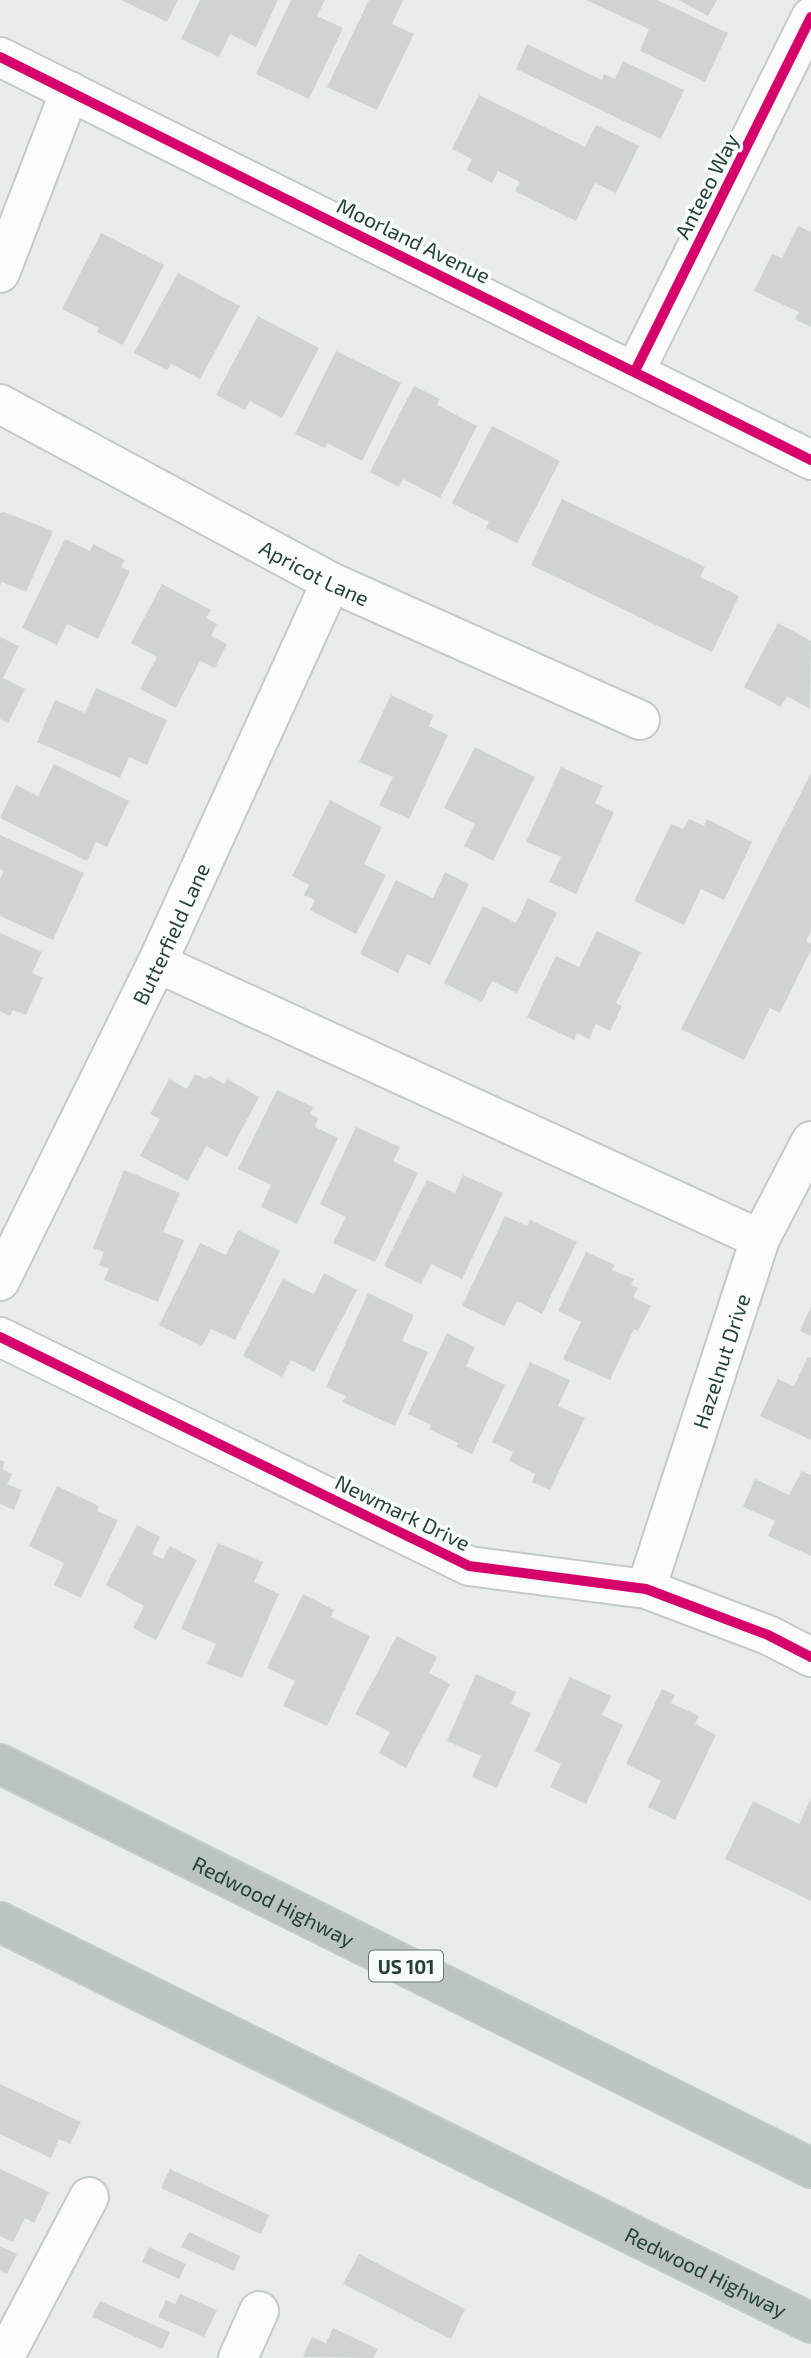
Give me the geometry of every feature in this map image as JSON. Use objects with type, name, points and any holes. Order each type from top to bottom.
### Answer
[{"type":"highway","name":"Redwood Highway","points":[[0,1763],[811,2168]]},
{"type":"highway","name":"Redwood Highway","points":[[0,1922],[811,2323]]},
{"type":"street","name":"Anteeo Way","points":[[635,371],[811,17]]},
{"type":"street","name":"Moorland Avenue","points":[[0,57],[811,460]]},
{"type":"street","points":[[0,273],[71,91]]},
{"type":"street","name":"Apricot Lane","points":[[0,404],[331,582],[640,720]]},
{"type":"street","name":"Butterfield Lane","points":[[0,1281],[157,963],[331,582]]},
{"type":"street","points":[[157,963],[760,1239]]},
{"type":"street","name":"Hazelnut Drive","points":[[646,1589],[760,1239],[811,1141]]},
{"type":"street","name":"Newmark Drive","points":[[0,1337],[469,1566],[646,1589],[768,1635],[811,1657]]},
{"type":"street","points":[[4,2358],[89,2197]]},
{"type":"street","points":[[238,2358],[259,2311]]},
{"type":"building","points":[[121,0],[178,0],[167,22]]},
{"type":"building","points":[[200,0],[278,0],[256,47],[230,34],[219,57],[181,39]]},
{"type":"building","points":[[291,0],[325,0],[317,16],[343,28],[309,99],[256,74]]},
{"type":"building","points":[[369,0],[403,0],[392,24],[414,34],[377,110],[327,87]]},
{"type":"building","points":[[586,0],[657,0],[728,33],[705,82],[640,51],[649,29]]},
{"type":"building","points":[[679,0],[717,0],[708,16]]},
{"type":"building","points":[[527,44],[602,80],[604,74],[615,79],[623,61],[684,90],[661,139],[516,69]]},
{"type":"building","points":[[479,95],[585,147],[596,125],[639,146],[616,193],[595,183],[576,221],[515,191],[520,182],[498,171],[492,183],[467,170],[472,159],[452,149]]},
{"type":"building","points":[[798,226],[811,232],[811,327],[795,319],[799,312],[754,291],[772,254],[782,258]]},
{"type":"building","points":[[101,233],[164,265],[123,345],[97,332],[99,328],[62,309]]},
{"type":"building","points":[[178,273],[240,306],[200,379],[171,364],[167,370],[134,353]]},
{"type":"building","points":[[258,316],[319,348],[282,418],[250,401],[245,410],[216,395]]},
{"type":"building","points":[[336,351],[401,383],[362,461],[327,443],[325,448],[295,434]]},
{"type":"building","points":[[414,386],[440,399],[437,405],[477,426],[440,498],[403,479],[399,487],[370,472]]},
{"type":"building","points":[[492,426],[560,461],[517,543],[486,528],[489,522],[452,503]]},
{"type":"building","points":[[562,499],[705,567],[700,577],[739,596],[712,652],[531,565]]},
{"type":"building","points":[[4,512],[53,531],[26,592],[2,582],[0,586],[0,513]]},
{"type":"building","points":[[65,539],[90,551],[93,544],[125,560],[121,567],[130,571],[98,639],[67,624],[57,645],[22,628]]},
{"type":"building","points":[[162,584],[211,610],[206,618],[217,624],[211,636],[227,644],[215,668],[200,661],[176,708],[140,689],[157,657],[131,643]]},
{"type":"building","points":[[778,623],[811,641],[810,709],[787,696],[781,707],[744,687]]},
{"type":"building","points":[[0,637],[19,646],[3,678],[25,689],[8,723],[0,719]]},
{"type":"building","points":[[96,688],[167,720],[147,765],[129,757],[120,778],[37,742],[55,700],[85,713]]},
{"type":"building","points":[[391,695],[433,715],[429,726],[448,735],[409,819],[379,805],[393,777],[359,762]]},
{"type":"building","points":[[475,747],[535,777],[493,861],[464,846],[475,824],[444,808]]},
{"type":"building","points":[[54,764],[129,801],[107,847],[96,842],[87,861],[0,818],[16,785],[38,796]]},
{"type":"building","points":[[561,767],[603,786],[595,803],[614,812],[576,894],[549,882],[561,857],[526,842]]},
{"type":"building","points":[[811,773],[811,931],[806,941],[811,944],[811,950],[780,1013],[770,1008],[744,1060],[681,1029]]},
{"type":"building","points":[[330,800],[382,827],[364,864],[386,875],[356,934],[310,910],[315,900],[304,895],[309,885],[292,876]]},
{"type":"building","points":[[689,819],[704,826],[707,819],[752,842],[724,900],[701,889],[684,925],[634,901],[671,824],[683,829]]},
{"type":"building","points":[[0,835],[84,873],[53,940],[0,916],[0,879],[4,871],[0,869]]},
{"type":"building","points":[[445,872],[469,884],[430,965],[407,954],[398,973],[360,954],[396,880],[433,898]]},
{"type":"building","points":[[528,898],[557,913],[517,993],[492,981],[482,1002],[444,983],[483,906],[516,923]]},
{"type":"building","points":[[597,931],[641,952],[616,1003],[622,1006],[610,1031],[596,1024],[589,1039],[577,1033],[574,1040],[527,1017],[556,956],[579,967]]},
{"type":"building","points":[[0,933],[42,952],[32,973],[43,978],[26,1015],[13,1010],[10,1016],[0,1011]]},
{"type":"building","points":[[195,1074],[205,1079],[210,1076],[224,1084],[227,1079],[259,1097],[227,1157],[206,1146],[188,1181],[140,1156],[160,1119],[150,1114],[169,1079],[187,1089]]},
{"type":"building","points":[[277,1090],[313,1107],[310,1114],[318,1118],[315,1127],[338,1138],[297,1224],[261,1207],[271,1185],[238,1169]]},
{"type":"building","points":[[356,1127],[400,1147],[393,1161],[418,1173],[375,1262],[333,1243],[346,1217],[320,1204]]},
{"type":"building","points":[[124,1170],[180,1193],[163,1232],[184,1240],[158,1302],[104,1280],[109,1269],[99,1265],[104,1252],[93,1248]]},
{"type":"building","points":[[463,1175],[503,1193],[462,1279],[431,1264],[421,1284],[384,1266],[427,1180],[455,1193]]},
{"type":"building","points":[[505,1216],[527,1226],[530,1220],[577,1242],[542,1314],[517,1301],[504,1326],[462,1306]]},
{"type":"building","points":[[238,1230],[280,1251],[235,1340],[211,1329],[202,1346],[159,1325],[200,1243],[226,1255]]},
{"type":"building","points":[[586,1252],[615,1265],[612,1270],[634,1279],[631,1285],[638,1288],[633,1297],[651,1306],[638,1331],[634,1329],[610,1380],[563,1359],[581,1322],[558,1311]]},
{"type":"building","points":[[324,1273],[357,1290],[314,1372],[291,1360],[282,1377],[243,1356],[283,1279],[314,1294]]},
{"type":"building","points":[[368,1293],[414,1315],[402,1341],[428,1352],[395,1426],[342,1402],[346,1396],[326,1387]]},
{"type":"building","points":[[811,1306],[811,1336],[800,1331]]},
{"type":"building","points":[[447,1333],[475,1347],[466,1366],[505,1385],[472,1454],[456,1447],[458,1443],[429,1429],[431,1425],[408,1414]]},
{"type":"building","points":[[808,1357],[811,1358],[811,1440],[760,1416],[778,1379],[794,1386]]},
{"type":"building","points":[[530,1362],[570,1380],[558,1406],[585,1418],[550,1490],[532,1482],[535,1474],[509,1461],[513,1452],[492,1442]]},
{"type":"building","points":[[0,1460],[5,1462],[2,1469],[12,1474],[7,1484],[22,1490],[14,1510],[0,1504]]},
{"type":"building","points":[[802,1471],[811,1475],[811,1556],[768,1536],[775,1521],[743,1507],[755,1479],[789,1495]]},
{"type":"building","points":[[57,1486],[99,1506],[97,1511],[118,1520],[81,1598],[54,1585],[64,1563],[29,1546]]},
{"type":"building","points":[[137,1525],[160,1537],[152,1554],[163,1559],[170,1546],[197,1560],[156,1640],[133,1628],[144,1606],[106,1585]]},
{"type":"building","points":[[218,1543],[263,1562],[254,1582],[279,1594],[242,1678],[207,1664],[216,1644],[181,1629]]},
{"type":"building","points":[[303,1594],[334,1610],[331,1617],[370,1636],[327,1726],[283,1706],[295,1681],[267,1668]]},
{"type":"building","points":[[397,1636],[437,1657],[429,1673],[450,1684],[406,1768],[379,1753],[390,1732],[355,1714]]},
{"type":"building","points":[[476,1674],[516,1692],[511,1704],[531,1713],[497,1788],[472,1777],[481,1756],[447,1741]]},
{"type":"building","points":[[570,1677],[611,1696],[602,1715],[623,1725],[586,1804],[550,1787],[561,1764],[535,1751]]},
{"type":"building","points":[[662,1689],[675,1695],[671,1703],[699,1716],[695,1724],[716,1735],[675,1820],[648,1807],[661,1781],[626,1764]]},
{"type":"building","points":[[811,1799],[811,1901],[725,1859],[753,1801],[799,1824]]},
{"type":"building","points":[[0,2084],[81,2122],[70,2144],[59,2139],[51,2158],[0,2134]]},
{"type":"building","points":[[0,2169],[49,2192],[34,2223],[25,2218],[13,2242],[0,2236]]},
{"type":"building","points":[[170,2169],[269,2215],[261,2234],[161,2188]]},
{"type":"building","points":[[189,2232],[240,2256],[234,2271],[181,2247]]},
{"type":"building","points":[[0,2246],[17,2254],[7,2274],[0,2271]]},
{"type":"building","points":[[149,2247],[186,2264],[179,2279],[142,2262]]},
{"type":"building","points":[[359,2254],[465,2309],[451,2339],[343,2284]]},
{"type":"building","points":[[180,2294],[217,2310],[204,2337],[158,2317],[166,2300],[175,2304]]},
{"type":"building","points":[[100,2301],[170,2332],[162,2349],[92,2317]]},
{"type":"building","points":[[333,2328],[378,2349],[373,2358],[303,2357],[312,2337],[326,2343]]},
{"type":"cycle path","points":[[635,371],[811,17]]},
{"type":"cycle path","points":[[0,57],[811,460]]},
{"type":"cycle path","points":[[0,1337],[469,1566],[646,1589],[768,1635],[811,1657]]}]
